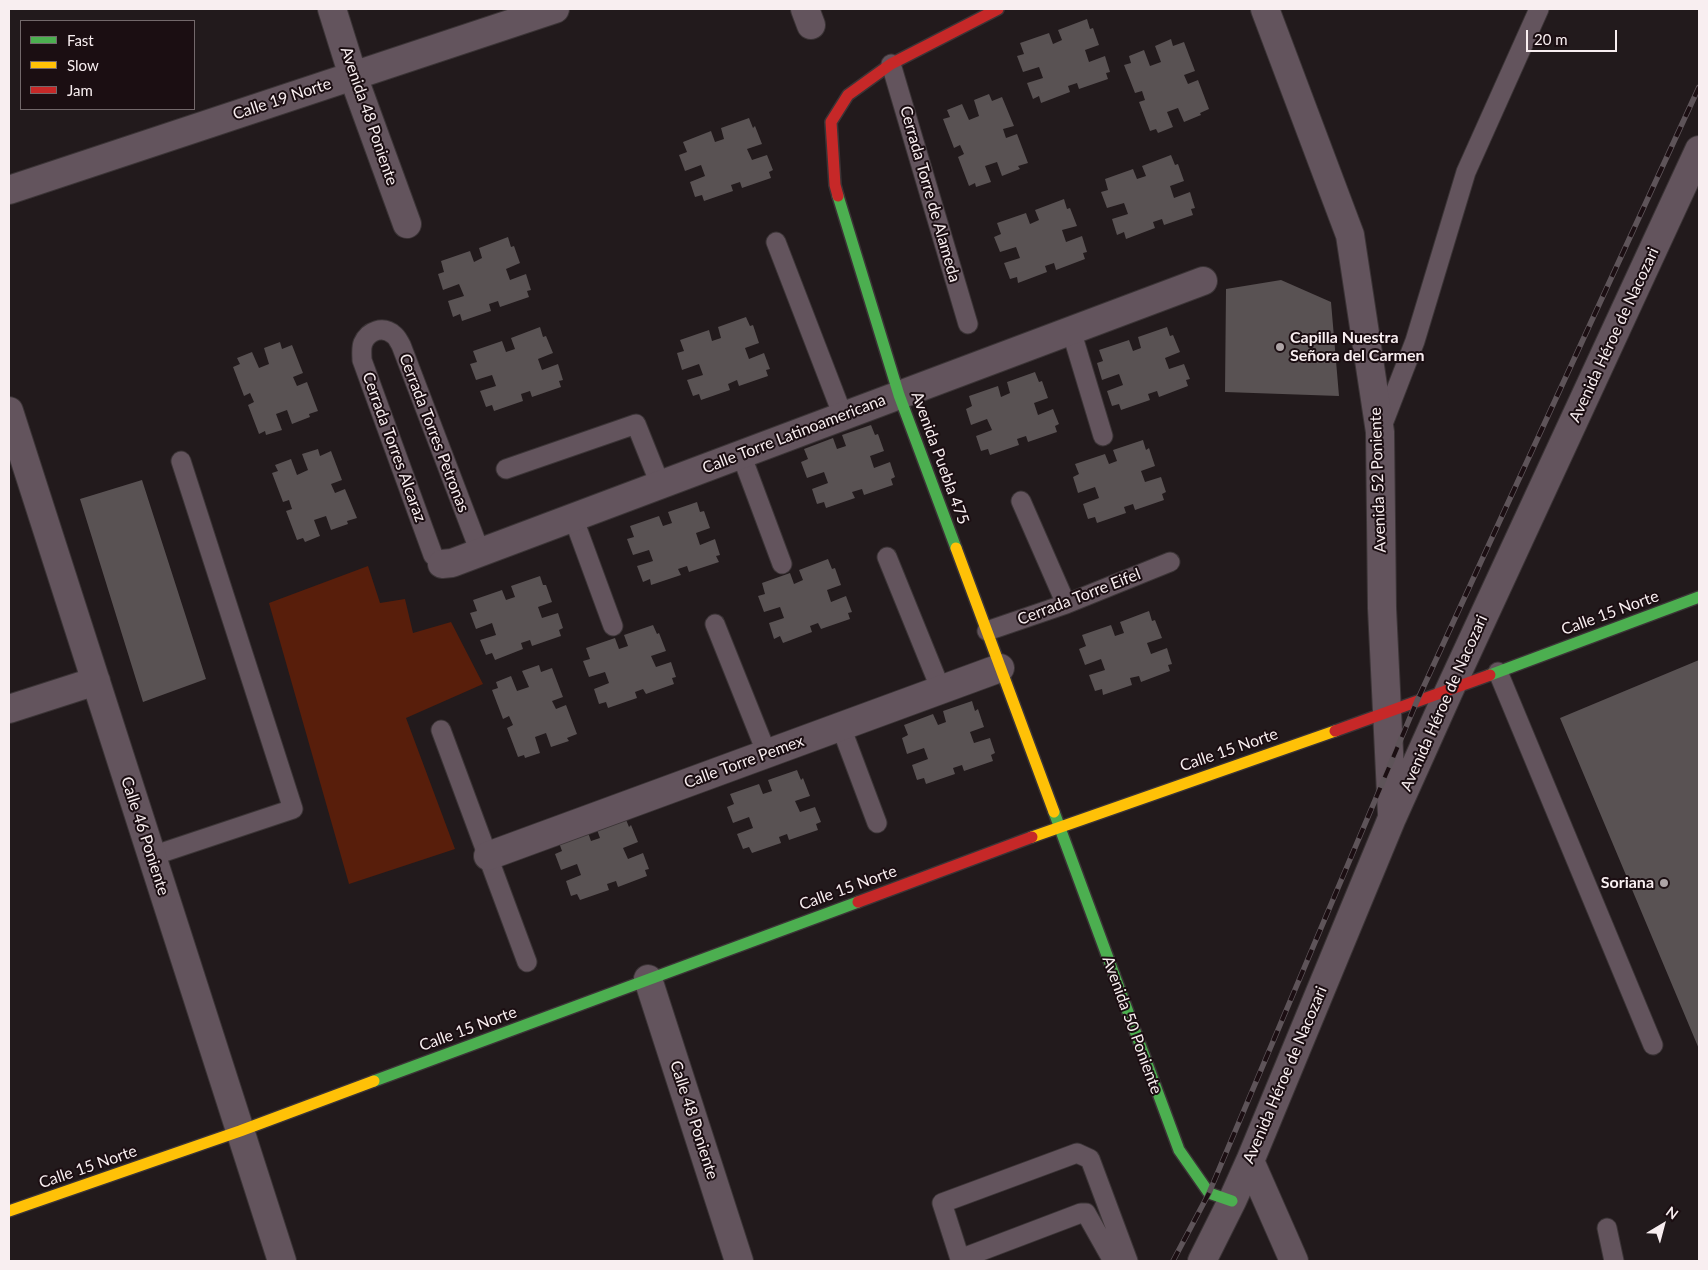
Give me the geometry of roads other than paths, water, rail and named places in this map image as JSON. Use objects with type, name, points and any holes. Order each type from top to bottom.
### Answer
[{"type":"street","name":"Avenida 48 Poniente","points":[[332,9],[353,76],[406,224]]},
{"type":"street","name":"Calle 19 Norte","points":[[9,190],[556,9]]},
{"type":"street","points":[[891,64],[998,9]]},
{"type":"street","name":"Avenida 52 Poniente","points":[[1265,9],[1350,235],[1380,432],[1382,608],[1392,818]]},
{"type":"street","name":"Avenida Puebla 475","points":[[891,64],[848,95],[831,122],[835,185],[900,394],[1058,827]]},
{"type":"street","name":"Avenida Héroe de Nacozari","points":[[1202,1261],[1250,1161],[1392,818],[1448,691],[1699,150]]},
{"type":"street","name":"Calle Torre Latinoamericana","points":[[442,564],[452,563],[1203,281]]},
{"type":"street","name":"Calle 46 Poniente","points":[[9,411],[282,1261]]},
{"type":"street","name":"Calle 15 Norte","points":[[9,1211],[240,1131],[1058,827],[1448,691],[1699,598]]},
{"type":"street","name":"Calle Torre Pemex","points":[[488,856],[1000,668]]},
{"type":"street","points":[[9,709],[96,681]]},
{"type":"street","name":"Avenida 50 Poniente","points":[[1058,827],[1179,1150],[1208,1193],[1232,1201]]},
{"type":"street","name":"Calle 48 Poniente","points":[[648,979],[739,1261]]},
{"type":"street","points":[[1250,1161],[1294,1261]]},
{"type":"lane","points":[[1380,432],[1415,341],[1466,172],[1539,9]]},
{"type":"lane","name":"Cerrada Torre de Alameda","points":[[891,64],[968,324]]},
{"type":"lane","points":[[776,242],[843,416]]},
{"type":"lane","name":"Cerrada Torres Petronas","points":[[374,331],[384,330],[394,335],[401,345],[480,552]]},
{"type":"lane","points":[[1070,330],[1103,436]]},
{"type":"lane","name":"Cerrada Torres Alcaraz","points":[[374,331],[368,335],[362,345],[362,360],[433,555],[442,564]]},
{"type":"lane","points":[[506,469],[636,424],[660,484]]},
{"type":"lane","points":[[741,454],[782,564]]},
{"type":"lane","points":[[152,856],[293,809],[181,461]]},
{"type":"lane","points":[[1021,501],[1066,604]]},
{"type":"lane","points":[[573,517],[613,626]]},
{"type":"lane","points":[[887,557],[941,690]]},
{"type":"lane","name":"Cerrada Torre Eifel","points":[[987,631],[1066,604],[1170,562]]},
{"type":"lane","points":[[715,624],[766,754]]},
{"type":"lane","points":[[1498,672],[1653,1045]]},
{"type":"lane","points":[[841,726],[877,823]]},
{"type":"lane","points":[[441,730],[527,962]]},
{"type":"lane","points":[[1113,1261],[1086,1213],[1081,1213],[960,1259],[942,1203],[1077,1153],[1090,1159],[1128,1261]]},
{"type":"lane","points":[[1607,1228],[1614,1261]]},
{"type":"railway","points":[[1173,1261],[1209,1193],[1417,701],[1699,87]]},
{"type":"place","name":"Capilla Nuestra Señora del Carmen","points":[[1280,347]]},
{"type":"place","name":"Soriana","points":[[1664,883]]}]
